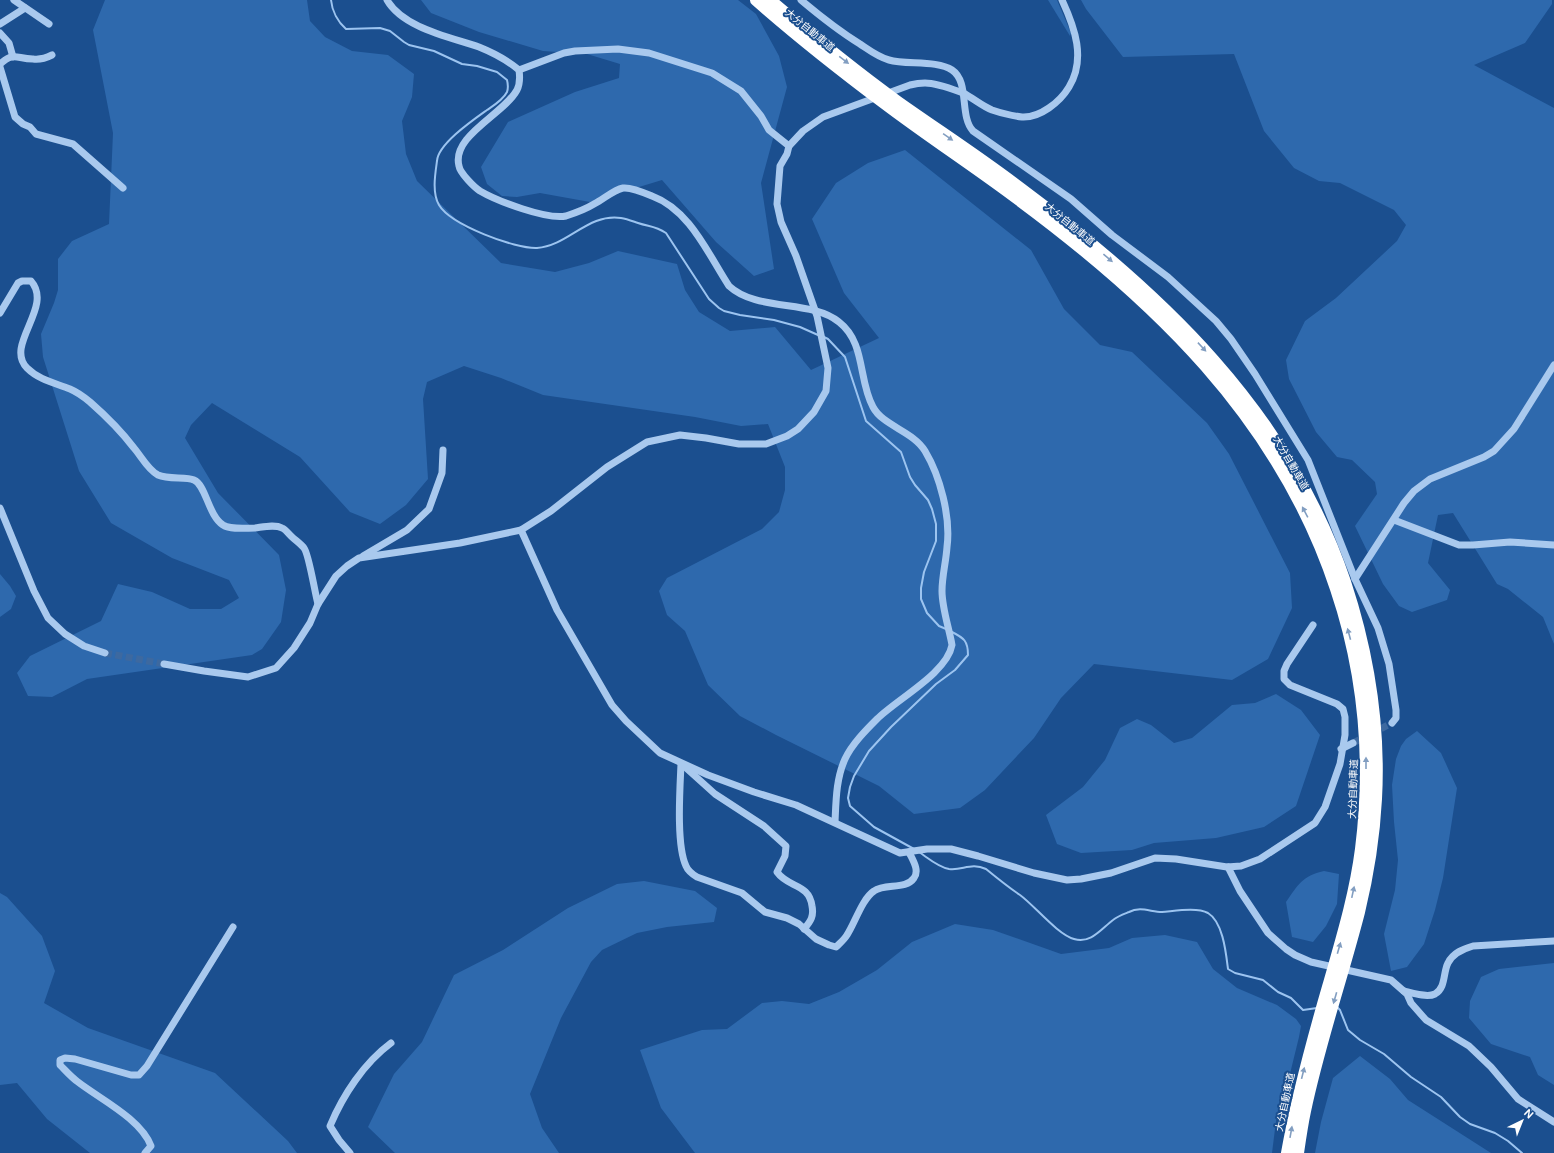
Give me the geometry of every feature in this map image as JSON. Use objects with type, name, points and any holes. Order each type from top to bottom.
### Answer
[{"type":"highway","name":"大分自動車道","points":[[756,0],[886,105],[1013,195],[1069,238],[1125,285],[1206,364],[1231,394],[1264,440],[1290,483],[1312,525],[1328,565],[1342,607],[1354,653],[1360,684],[1366,740],[1366,797],[1362,848],[1349,932],[1314,1073],[1287,1153]]},
{"type":"highway","name":"大分自動車道","points":[[770,0],[840,58],[1019,187],[1075,230],[1132,278],[1180,323],[1213,358],[1239,389],[1272,435],[1299,479],[1322,521],[1338,560],[1352,604],[1364,651],[1371,691],[1375,738],[1376,797],[1372,849],[1362,901],[1349,932]]},
{"type":"highway","name":"大分自動車道","points":[[1298,1153],[1300,1111]]},
{"type":"street","points":[[14,0],[49,24]]},
{"type":"street","points":[[387,0],[404,18],[423,28],[480,47],[498,55],[519,70],[520,81],[516,91],[491,118],[480,126],[463,144],[458,156],[459,168],[469,182],[479,190],[495,199],[539,214],[553,216],[565,216],[594,205],[622,188],[627,188],[652,196],[668,203],[692,228],[729,286],[737,293],[748,298],[822,313],[839,322],[853,338],[863,367],[866,392],[873,408],[880,416],[908,434],[924,449],[935,469],[946,508],[948,545],[942,583],[942,594],[952,645],[951,651],[928,678],[878,718],[857,741],[845,760],[840,775],[836,799],[835,822]]},
{"type":"street","points":[[802,0],[839,31],[880,57],[902,62],[933,64],[952,69],[959,79],[967,119],[969,126],[973,131],[1071,199],[1112,235],[1168,277],[1216,321],[1255,374],[1308,460],[1355,579],[1378,628],[1385,650],[1396,710],[1396,718],[1392,723]]},
{"type":"street","points":[[359,558],[471,540],[521,530],[551,512],[607,467],[647,442],[680,435],[739,444],[766,444],[787,436],[798,429],[814,412],[826,391],[828,368],[817,316],[796,256],[781,222],[777,204],[780,166],[787,154],[789,146],[803,131],[823,117],[910,85],[925,83],[943,86],[963,94],[991,109],[1023,117],[1037,114],[1054,104],[1067,90],[1074,78],[1078,63],[1072,21],[1062,0]]},
{"type":"street","points":[[0,24],[25,8]]},
{"type":"street","points":[[0,33],[9,43],[13,57]]},
{"type":"street","points":[[519,70],[564,53],[575,51],[618,49],[650,53],[712,72],[741,91],[761,116],[769,130],[789,146]]},
{"type":"street","points":[[0,64],[8,57],[32,60],[42,59],[52,55]]},
{"type":"street","points":[[0,67],[14,117],[30,127],[36,134],[73,144],[124,188]]},
{"type":"street","points":[[0,313],[18,283],[22,281],[31,281],[36,287],[38,296],[36,308],[28,327],[21,351],[22,362],[27,368],[37,377],[70,389],[90,402],[120,431],[158,475],[194,480],[199,484],[213,515],[223,525],[233,528],[267,526],[282,528],[305,549],[318,604]]},
{"type":"street","points":[[1355,579],[1404,503],[1414,491],[1430,479],[1484,457],[1494,450],[1514,429],[1554,365]]},
{"type":"street","points":[[164,664],[204,672],[248,677],[276,668],[294,648],[310,623],[318,604],[336,576],[359,558],[407,530],[429,509],[442,473],[443,450]]},
{"type":"street","points":[[0,508],[34,591],[48,618],[65,634],[84,646],[105,653]]},
{"type":"street","points":[[1394,520],[1459,545],[1510,542],[1554,545]]},
{"type":"street","points":[[521,530],[557,610],[612,705],[626,722],[660,753],[681,764],[754,792],[796,805],[900,853],[927,849],[951,849],[1034,873],[1067,880],[1081,879],[1111,873],[1155,858],[1176,859],[1228,867],[1241,866],[1260,859],[1315,823],[1325,807],[1340,764],[1345,729],[1345,717],[1343,709],[1330,700],[1290,685],[1284,679],[1286,664],[1313,625]]},
{"type":"street","points":[[1341,749],[1354,743]]},
{"type":"street","points":[[681,764],[703,785],[764,826],[786,846],[785,856],[777,872],[781,878],[799,886],[809,894],[813,914],[812,919],[804,929]]},
{"type":"street","points":[[681,764],[680,835],[686,868],[691,874],[697,877],[742,893],[765,912],[787,918],[799,924],[816,939],[829,946],[836,947],[846,937],[865,900],[870,894],[879,888],[910,882],[914,878],[916,868],[909,852]]},
{"type":"street","points":[[1228,867],[1240,891],[1268,933],[1286,950],[1311,962],[1391,980],[1404,991],[1426,1020],[1469,1046],[1491,1067],[1518,1098],[1554,1122]]},
{"type":"street","points":[[145,1153],[151,1146],[140,1128],[126,1116],[77,1081],[60,1066],[60,1060],[66,1058],[76,1059],[131,1076],[139,1075],[233,927]]},
{"type":"street","points":[[1404,991],[1428,995],[1435,994],[1441,987],[1448,963],[1458,952],[1473,946],[1554,941]]},
{"type":"street","points":[[350,1153],[338,1140],[330,1126],[340,1105],[360,1074],[391,1043]]},
{"type":"shaded area","points":[[105,0],[307,0],[310,21],[325,37],[352,51],[388,55],[414,74],[412,97],[402,121],[406,154],[417,181],[501,263],[555,272],[589,263],[618,251],[677,264],[685,290],[699,312],[730,331],[775,327],[811,370],[879,338],[844,293],[812,219],[836,183],[868,163],[905,150],[1031,250],[1064,309],[1100,345],[1132,352],[1207,423],[1229,454],[1290,573],[1292,608],[1268,659],[1232,680],[1094,664],[1061,698],[1034,738],[985,790],[960,808],[914,814],[879,786],[740,716],[708,685],[685,631],[667,615],[659,591],[667,578],[762,529],[779,512],[785,490],[785,467],[768,424],[741,426],[695,417],[543,395],[501,378],[464,366],[427,382],[423,399],[428,479],[406,505],[380,524],[350,512],[300,457],[212,403],[191,425],[185,438],[218,493],[279,555],[286,590],[281,622],[262,649],[252,655],[87,679],[52,697],[28,696],[17,673],[30,656],[101,621],[118,584],[152,592],[190,609],[221,609],[239,598],[229,580],[172,558],[111,523],[79,471],[43,357],[41,334],[58,290],[58,259],[72,241],[109,224],[113,133],[93,30]]},
{"type":"shaded area","points":[[421,0],[738,0],[756,14],[779,56],[787,87],[761,183],[774,269],[754,276],[716,242],[662,180],[590,202],[540,193],[517,197],[502,196],[487,184],[481,167],[508,122],[575,92],[619,78],[620,64],[587,54],[543,51],[479,32],[431,13]]},
{"type":"shaded area","points":[[1048,0],[1057,0],[1071,33],[1070,36]]},
{"type":"shaded area","points":[[1081,0],[1552,0],[1552,4],[1525,43],[1474,65],[1554,108],[1554,644],[1543,617],[1508,589],[1497,584],[1453,513],[1438,515],[1428,563],[1450,590],[1447,600],[1412,612],[1399,606],[1383,584],[1355,526],[1377,494],[1375,482],[1352,460],[1337,457],[1316,432],[1289,379],[1286,360],[1305,321],[1336,298],[1397,241],[1406,225],[1394,210],[1340,183],[1319,181],[1294,168],[1264,131],[1234,54],[1123,57],[1086,9]]},
{"type":"shaded area","points":[[0,574],[16,596],[11,609],[0,617]]},
{"type":"shaded area","points":[[1276,694],[1301,710],[1320,735],[1296,806],[1264,827],[1216,838],[1154,843],[1132,850],[1081,853],[1057,844],[1046,815],[1083,787],[1105,760],[1120,728],[1137,719],[1151,725],[1174,743],[1192,738],[1232,705],[1255,703]]},
{"type":"shaded area","points":[[1417,731],[1441,753],[1457,788],[1443,878],[1424,944],[1407,967],[1391,971],[1384,934],[1395,890],[1398,860],[1392,785],[1396,759],[1401,746],[1406,739]]},
{"type":"shaded area","points":[[1324,871],[1339,874],[1337,904],[1326,926],[1313,942],[1292,937],[1286,902],[1301,882],[1310,876]]},
{"type":"shaded area","points":[[644,881],[695,891],[717,908],[714,922],[667,927],[637,933],[602,950],[591,962],[561,1018],[530,1094],[542,1128],[559,1153],[395,1153],[368,1127],[394,1074],[422,1042],[454,975],[503,950],[568,908],[617,884]]},
{"type":"shaded area","points":[[0,893],[7,897],[42,936],[55,971],[44,1003],[88,1028],[215,1073],[288,1141],[297,1153],[90,1153],[47,1119],[17,1083],[0,1085]]},
{"type":"shaded area","points":[[955,924],[993,930],[1061,954],[1109,948],[1132,938],[1165,935],[1197,942],[1213,969],[1237,988],[1277,1005],[1296,1019],[1301,1026],[1287,1086],[1277,1113],[1272,1153],[695,1153],[661,1108],[640,1050],[702,1030],[727,1029],[762,1003],[782,1001],[809,1004],[839,992],[877,970],[912,942]]},
{"type":"shaded area","points":[[1554,963],[1554,1085],[1538,1075],[1530,1057],[1491,1044],[1469,1018],[1470,1001],[1481,977],[1499,969]]},
{"type":"shaded area","points":[[1360,1056],[1390,1079],[1408,1100],[1491,1153],[1315,1153],[1321,1122],[1333,1078]]},
{"type":"waterway","points":[[331,0],[336,16],[346,29],[380,28],[390,31],[409,45],[434,51],[462,64],[477,66],[497,72],[507,80],[507,91],[503,98],[457,133],[443,147],[439,154],[435,172],[435,195],[439,205],[446,213],[456,220],[469,228],[499,240],[514,245],[537,248],[559,242],[598,220],[609,218],[623,218],[655,228],[666,233],[709,299],[719,308],[724,311],[740,315],[774,320],[800,327],[818,335]]},
{"type":"waterway","points":[[824,337],[828,339],[845,357],[866,421],[901,452],[910,477],[928,500],[932,509],[936,524],[936,541],[924,572],[921,588],[921,599],[927,613],[939,626],[946,629]]},
{"type":"waterway","points":[[914,849],[874,827],[850,806],[848,798],[854,776],[869,751],[891,727],[936,684],[955,670],[968,655],[967,646],[964,640],[952,632]]},
{"type":"waterway","points":[[919,852],[945,868],[958,869],[976,866],[986,869],[1026,900],[1060,932],[1074,939],[1080,940],[1091,938],[1121,915],[1137,909],[1162,912],[1186,910],[1203,911],[1213,917],[1217,923],[1223,938],[1228,969],[1235,973],[1263,980],[1278,992],[1291,998],[1303,1010],[1317,1008]]},
{"type":"waterway","points":[[1337,1007],[1340,1010],[1348,1030],[1360,1040],[1384,1054],[1411,1077],[1441,1097],[1460,1117],[1470,1124],[1495,1133],[1508,1141],[1522,1153]]},
{"type":"tunnel","points":[[105,653],[164,664]]},
{"type":"tunnel","points":[[1353,743],[1392,723]]}]
